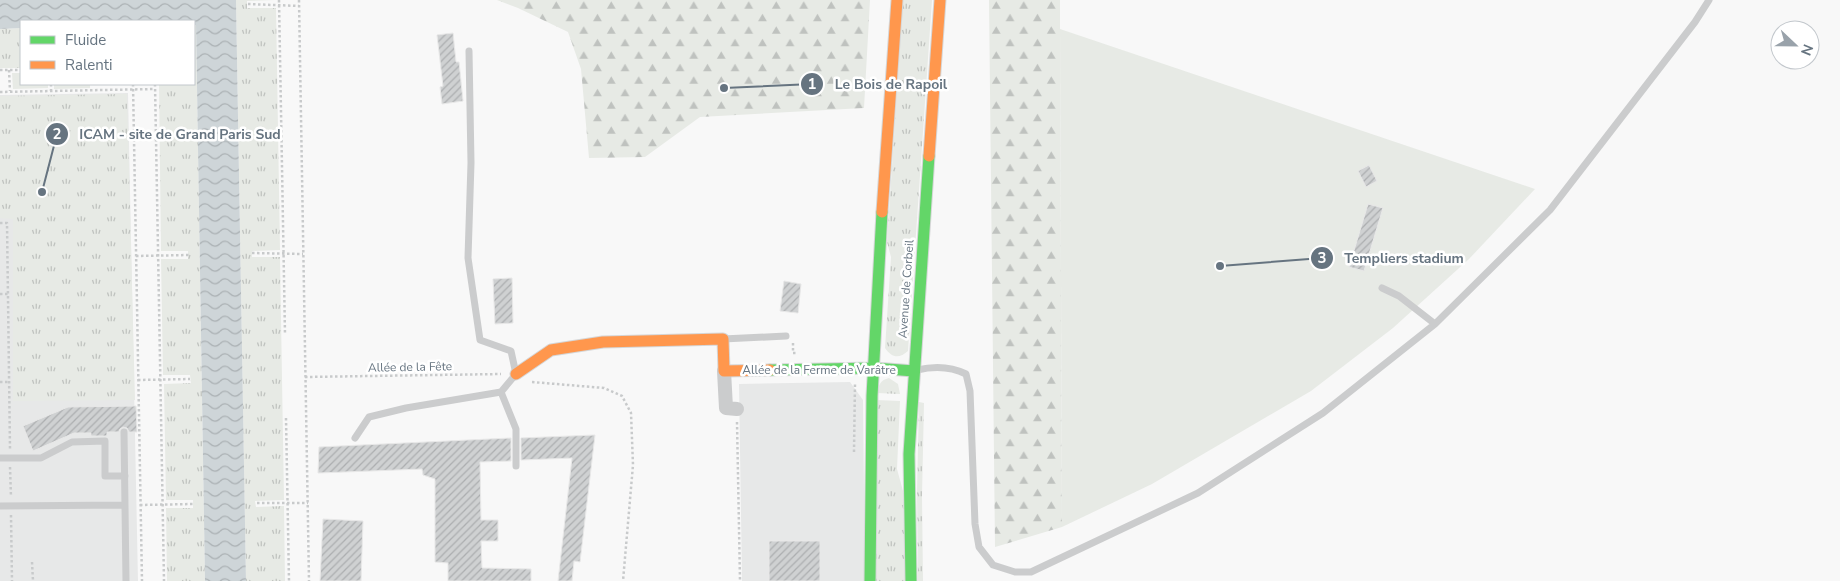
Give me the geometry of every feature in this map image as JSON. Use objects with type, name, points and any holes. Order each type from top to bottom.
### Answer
[{"type":"main road","points":[[870,581],[872,396],[896,0]]},
{"type":"main road","name":"Avenue de Corbeil","points":[[911,581],[909,454],[940,0]]},
{"type":"main road","points":[[516,374],[551,350],[603,342],[723,339]]},
{"type":"main road","name":"Allée de la Ferme de Varâtre","points":[[723,339],[724,371],[874,368],[914,371]]},
{"type":"street","name":"Allée de la Ferme de Varâtre","points":[[724,371],[726,408],[737,409]]},
{"type":"lane","points":[[914,371],[931,366],[957,369],[966,374],[970,391],[974,524],[979,547],[993,565],[1015,572],[1031,572],[1198,493],[1323,413],[1434,324],[1550,210],[1695,22],[1709,0]]},
{"type":"lane","points":[[355,438],[369,417],[406,408],[501,392],[516,374],[511,351],[480,340],[468,258],[471,163],[469,51]]},
{"type":"lane","points":[[1382,288],[1399,296],[1434,324]]},
{"type":"lane","points":[[723,339],[786,336]]},
{"type":"lane","points":[[501,392],[516,428],[516,466]]},
{"type":"lane","points":[[124,432],[126,581]]},
{"type":"lane","points":[[0,458],[41,458],[72,442],[105,441],[105,476],[125,476]]},
{"type":"lane","points":[[0,506],[126,505]]},
{"type":"path","points":[[279,0],[285,334]]},
{"type":"path","points":[[299,0],[310,581]]},
{"type":"path","points":[[248,4],[299,6]]},
{"type":"path","points":[[0,70],[20,70]]},
{"type":"path","points":[[9,70],[10,92]]},
{"type":"path","points":[[51,85],[51,91]]},
{"type":"path","points":[[92,85],[92,90]]},
{"type":"path","points":[[133,85],[142,581]]},
{"type":"path","points":[[155,85],[164,581]]},
{"type":"path","points":[[0,92],[155,89]]},
{"type":"path","points":[[0,223],[7,223],[12,581]]},
{"type":"path","points":[[252,253],[303,254]]},
{"type":"path","points":[[136,256],[189,255]]},
{"type":"path","points":[[0,294],[8,294]]},
{"type":"path","points":[[786,336],[793,336],[793,353],[802,353]]},
{"type":"path","points":[[516,374],[537,384],[604,388],[622,396],[631,413],[632,465],[623,581]]},
{"type":"path","name":"Allée de la Fête","points":[[305,377],[516,374]]},
{"type":"path","points":[[138,380],[190,379]]},
{"type":"path","points":[[0,382],[9,382]]},
{"type":"path","points":[[737,409],[740,581]]},
{"type":"path","points":[[286,418],[289,581]]},
{"type":"path","points":[[257,503],[308,503]]},
{"type":"path","points":[[140,505],[193,504]]},
{"type":"path","points":[[32,562],[33,581]]},
{"type":"shaded area","points":[[128,93],[138,581],[0,581],[0,95]]},
{"type":"shaded area","points":[[850,382],[863,400],[865,581],[742,581],[739,384]]},
{"type":"green space","points":[[236,0],[275,0],[247,1],[247,8],[276,8],[280,250],[252,251],[252,257],[280,257],[284,500],[255,501],[256,507],[284,506],[285,581],[246,581]]},
{"type":"green space","points":[[497,0],[870,0],[864,108],[700,117],[645,157],[589,158],[581,69],[568,32]]},
{"type":"green space","points":[[903,0],[932,0],[908,351],[896,356],[890,354],[885,348],[891,257],[887,242]]},
{"type":"green space","points":[[989,0],[1060,0],[1062,527],[995,547]]},
{"type":"green space","points":[[196,25],[205,581],[167,581],[166,508],[193,508],[193,500],[166,500],[164,384],[191,383],[190,375],[163,375],[161,259],[188,259],[188,251],[161,251],[159,85],[195,85]]},
{"type":"green space","points":[[20,28],[20,68],[0,68],[0,29]]},
{"type":"green space","points":[[1060,29],[1535,189],[1469,259],[1393,328],[1311,391],[1152,484],[1062,527]]},
{"type":"green space","points":[[12,73],[20,73],[20,85],[48,85],[48,88],[13,89]]},
{"type":"green space","points":[[54,85],[90,85],[90,88],[54,89]]},
{"type":"green space","points":[[127,94],[135,400],[13,401],[13,219],[0,218],[0,96]]},
{"type":"green space","points":[[889,378],[898,384],[900,394],[877,393],[880,383]]},
{"type":"green space","points":[[876,400],[900,401],[897,469],[903,491],[905,581],[875,581]]},
{"type":"green space","points":[[919,402],[924,403],[923,581],[918,581]]},
{"type":"water","points":[[0,0],[236,0],[246,581],[205,581],[195,20],[20,20],[20,28],[0,29]]},
{"type":"building","points":[[453,33],[456,62],[459,62],[463,101],[442,104],[440,87],[443,86],[437,35]]},
{"type":"building","points":[[1369,165],[1377,181],[1366,187],[1358,171]]},
{"type":"building","points":[[1368,204],[1383,208],[1364,271],[1349,267]]},
{"type":"building","points":[[512,278],[513,323],[495,324],[493,279]]},
{"type":"building","points":[[784,281],[801,284],[798,313],[780,311]]},
{"type":"building","points":[[136,406],[137,432],[129,432],[127,428],[123,427],[119,432],[107,432],[107,436],[91,436],[91,433],[74,433],[33,451],[23,426],[68,407]]},
{"type":"building","points":[[595,435],[580,562],[574,561],[572,581],[558,581],[572,458],[521,460],[521,438]]},
{"type":"building","points":[[511,438],[511,461],[480,462],[481,520],[498,520],[498,541],[481,541],[482,568],[531,569],[531,581],[448,581],[448,563],[435,562],[435,479],[423,475],[422,469],[318,473],[319,447]]},
{"type":"building","points":[[323,519],[363,521],[361,581],[320,581]]},
{"type":"building","points":[[769,541],[820,541],[820,581],[769,581]]},
{"type":"traffic: fast","points":[[911,581],[909,454],[929,156]]},
{"type":"traffic: fast","points":[[870,581],[872,396],[882,212]]},
{"type":"traffic: fast","points":[[770,370],[874,368],[914,371]]},
{"type":"traffic: slow","points":[[882,212],[897,0]]},
{"type":"traffic: slow","points":[[929,156],[940,0]]},
{"type":"traffic: slow","points":[[516,374],[551,350],[603,342],[723,339],[724,371],[770,370]]},
{"type":"place","name":"Le Bois de Rapoil","points":[[724,88]]},
{"type":"place","name":"ICAM - site de Grand Paris Sud","points":[[42,192]]},
{"type":"place","name":"Templiers stadium","points":[[1220,266]]}]
